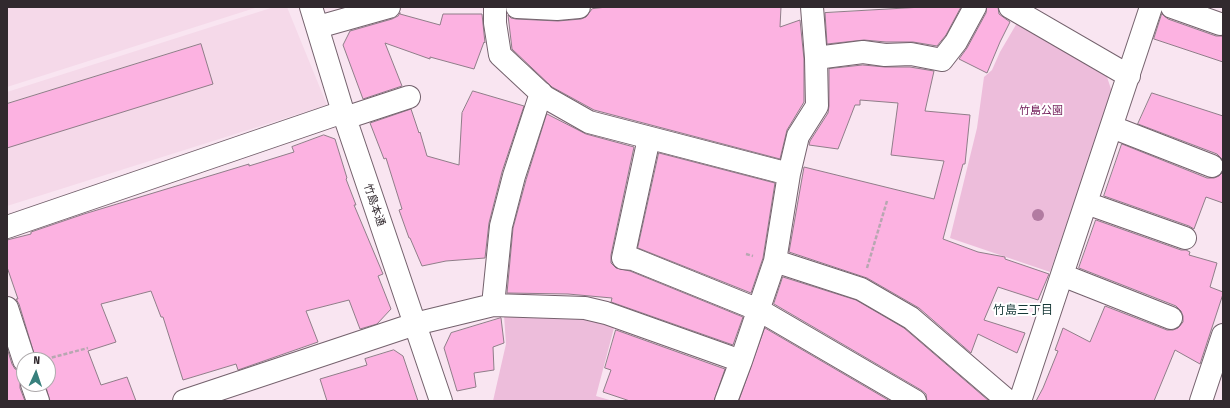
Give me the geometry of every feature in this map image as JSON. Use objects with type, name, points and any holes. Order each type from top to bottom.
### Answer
[{"type":"street","points":[[314,17],[389,7]]},
{"type":"street","points":[[495,7],[495,23],[500,55],[545,97],[589,122],[789,174]]},
{"type":"street","points":[[517,7],[557,9],[578,7]]},
{"type":"street","points":[[726,401],[775,261],[789,174],[798,136],[817,106],[816,58],[812,7]]},
{"type":"street","points":[[816,58],[863,52],[885,55],[911,54],[942,60],[956,42],[975,7]]},
{"type":"street","points":[[1010,7],[1129,76]]},
{"type":"street","points":[[1020,401],[1151,7]]},
{"type":"street","points":[[1172,7],[1220,24]]},
{"type":"street","name":"竹島本通","points":[[314,17],[344,115],[441,401]]},
{"type":"street","points":[[493,305],[501,226],[514,176],[541,93]]},
{"type":"street","points":[[7,227],[344,115],[410,97]]},
{"type":"street","points":[[1112,127],[1212,166]]},
{"type":"street","points":[[649,138],[623,258],[633,259],[758,310],[915,401]]},
{"type":"street","points":[[1086,203],[1185,238]]},
{"type":"street","points":[[775,261],[861,289],[911,318],[1008,401]]},
{"type":"street","points":[[1062,275],[1171,318]]},
{"type":"street","points":[[184,401],[415,324],[493,305],[585,308],[606,313],[741,361]]},
{"type":"street","points":[[7,308],[21,352]]},
{"type":"street","points":[[1202,401],[1223,335]]},
{"type":"path","points":[[861,289],[887,201]]},
{"type":"path","points":[[56,356],[88,348]]},
{"type":"shaded area","points":[[7,7],[258,7],[7,87]]},
{"type":"shaded area","points":[[274,7],[287,7],[327,105],[7,206],[7,92]]},
{"type":"green space","name":"竹島公園","points":[[1017,23],[1107,77],[1112,92],[1050,272],[950,238],[977,128],[984,77],[992,70],[1000,52]]},
{"type":"green space","points":[[504,315],[584,315],[615,324],[596,396],[613,401],[493,401],[506,344]]},
{"type":"building","points":[[607,7],[781,7],[780,27],[800,20],[804,59],[804,102],[787,130],[780,159],[594,110],[552,87],[512,49],[508,15],[511,18],[516,19],[558,21],[581,19],[586,17],[592,9]]},
{"type":"building","points":[[923,7],[961,7],[946,35],[937,46],[913,42],[864,40],[827,44],[825,13]]},
{"type":"building","points":[[987,7],[998,7],[999,14],[1010,22],[987,73],[959,59],[967,48],[986,13]]},
{"type":"building","points":[[400,13],[440,25],[443,14],[482,14],[485,43],[484,42],[474,69],[430,57],[430,59],[385,43],[402,86],[363,99],[343,45],[350,31],[392,19]]},
{"type":"building","points":[[1162,14],[1168,19],[1216,36],[1223,36],[1223,62],[1154,39]]},
{"type":"building","points":[[201,44],[213,84],[7,148],[7,104]]},
{"type":"building","points":[[863,65],[910,67],[934,71],[925,111],[970,115],[965,164],[963,164],[943,239],[978,252],[1005,257],[1005,259],[1049,274],[1038,300],[998,287],[984,320],[1025,333],[1017,353],[978,334],[971,353],[919,308],[867,278],[789,252],[804,167],[934,199],[944,161],[891,155],[898,103],[860,100],[860,105],[855,105],[838,149],[809,145],[828,113],[829,69]]},
{"type":"building","points":[[473,91],[524,106],[502,172],[489,223],[485,258],[446,261],[422,266],[409,238],[399,210],[402,209],[386,158],[384,159],[370,123],[411,109],[427,156],[459,165],[462,113]]},
{"type":"building","points":[[1152,93],[1223,116],[1223,161],[1217,154],[1138,124]]},
{"type":"building","points":[[547,114],[586,134],[634,147],[611,255],[611,263],[616,268],[630,271],[743,317],[733,345],[611,302],[612,298],[568,294],[507,293],[513,228],[526,180]]},
{"type":"building","points":[[324,135],[335,139],[347,178],[346,179],[356,205],[354,205],[383,274],[378,276],[391,309],[377,324],[360,329],[349,300],[306,311],[318,342],[238,370],[236,364],[183,380],[163,317],[161,317],[151,291],[101,304],[116,342],[88,351],[101,385],[127,377],[136,401],[50,401],[47,392],[56,392],[56,352],[34,352],[7,267],[7,240],[31,234],[31,232],[84,214],[249,164],[249,166],[294,152],[292,147]]},
{"type":"building","points":[[1122,144],[1207,178],[1214,178],[1223,172],[1223,203],[1206,197],[1194,229],[1104,196]]},
{"type":"building","points":[[659,153],[775,183],[763,258],[751,293],[638,248]]},
{"type":"building","points":[[1096,220],[1181,250],[1186,250],[1190,252],[1189,255],[1217,263],[1210,287],[1223,292],[1223,294],[1200,364],[1175,350],[1154,401],[1036,401],[1058,351],[1055,350],[1063,328],[1090,342],[1105,306],[1167,330],[1178,328],[1183,322],[1181,311],[1176,306],[1079,268]]},
{"type":"building","points":[[783,277],[856,300],[904,328],[989,401],[927,401],[926,394],[921,390],[774,304]]},
{"type":"building","points":[[501,318],[504,343],[493,347],[494,370],[474,373],[476,387],[457,391],[444,348],[451,333]]},
{"type":"building","points":[[765,328],[890,401],[739,401]]},
{"type":"building","points":[[616,330],[725,369],[714,401],[630,401],[603,392],[611,370],[605,368]]},
{"type":"building","points":[[7,348],[12,364],[16,369],[16,392],[22,392],[25,401],[7,401]]},
{"type":"building","points":[[394,350],[403,356],[418,401],[327,401],[320,379],[367,365],[365,359]]},
{"type":"district","name":"竹島三丁目","points":[[1023,311]]}]
